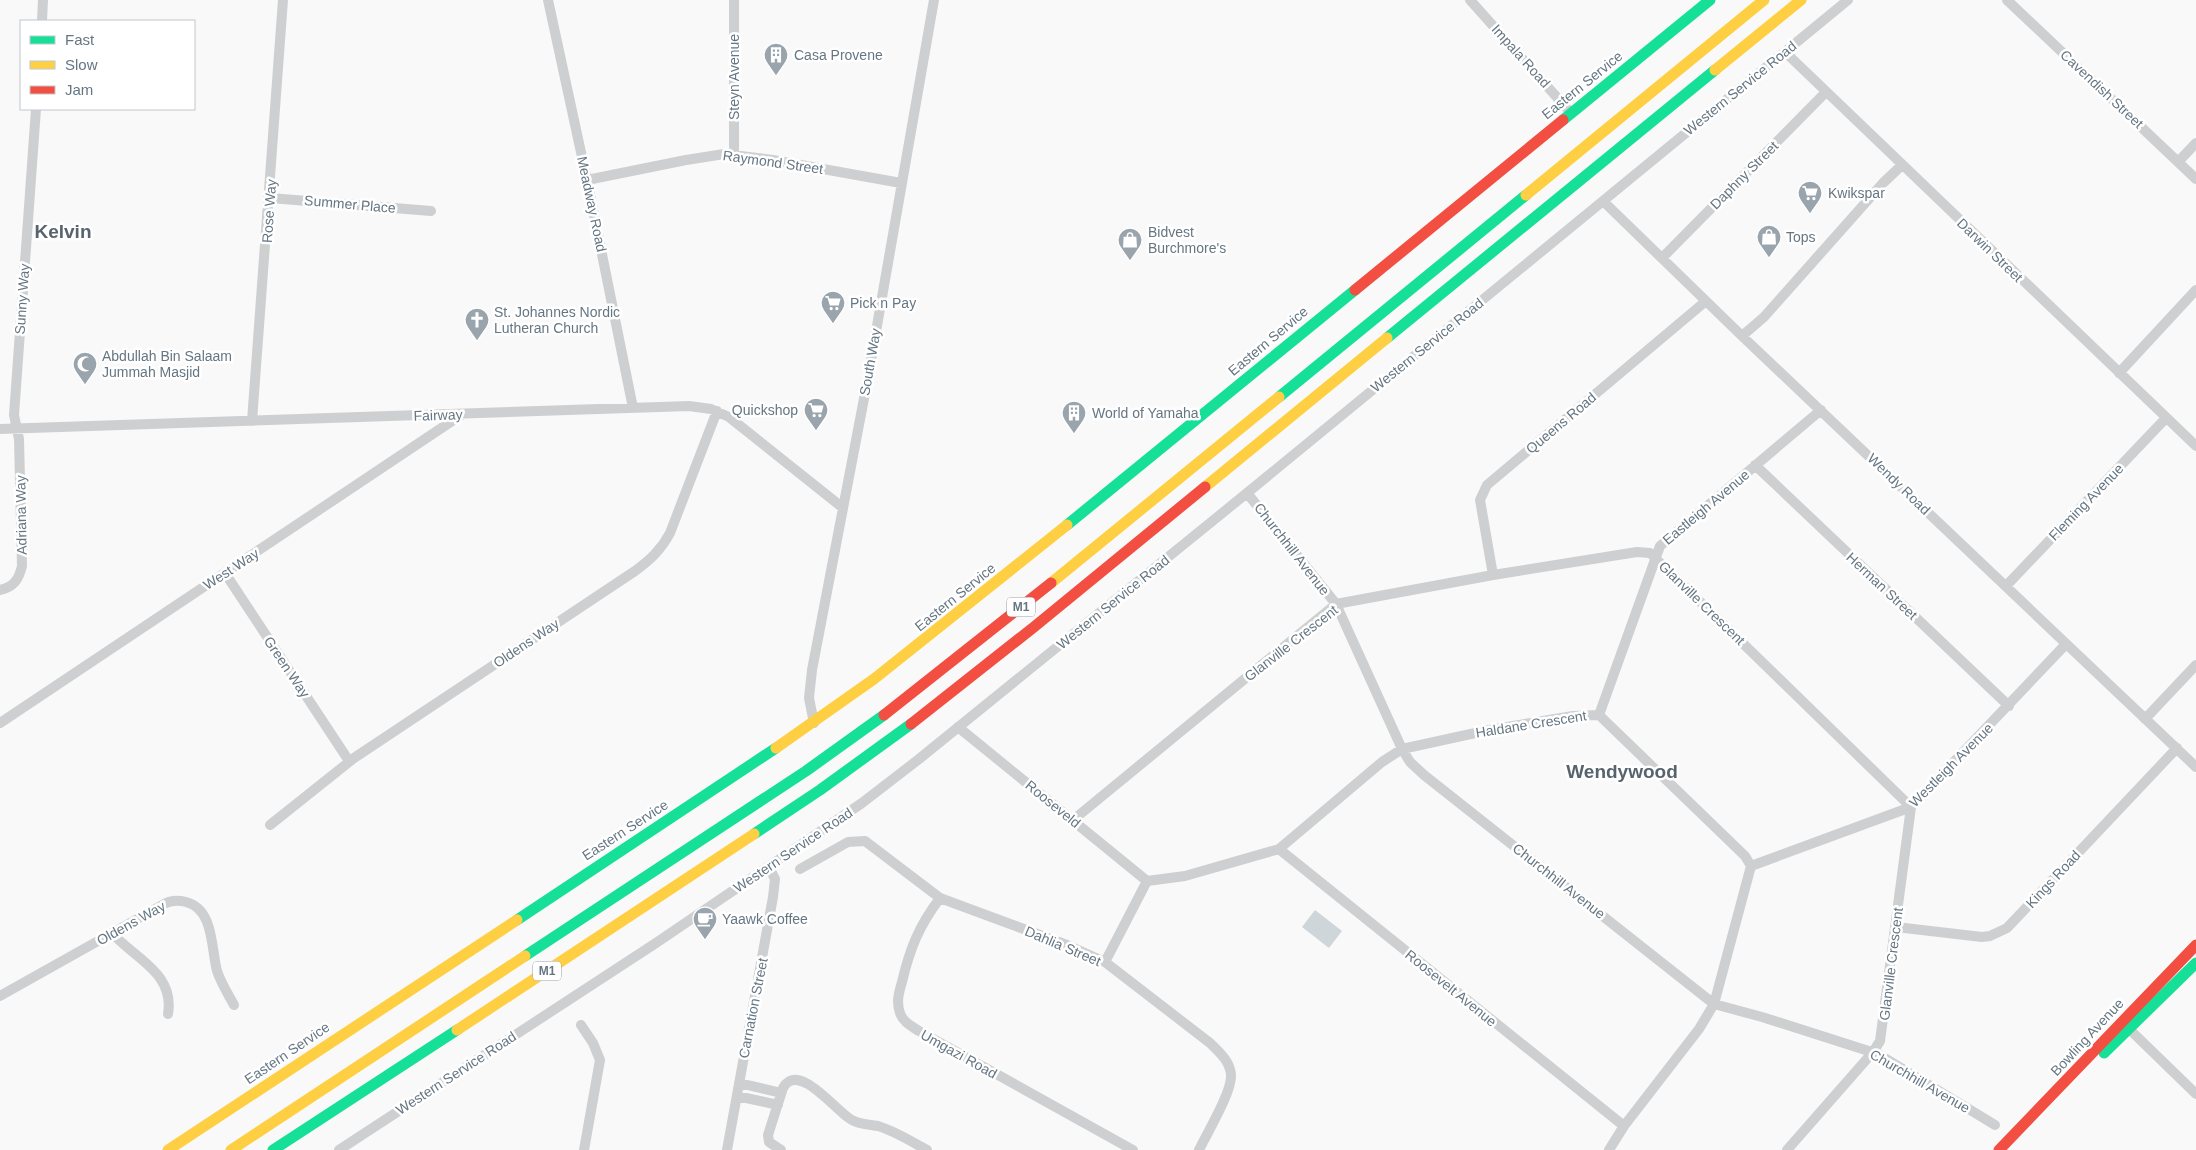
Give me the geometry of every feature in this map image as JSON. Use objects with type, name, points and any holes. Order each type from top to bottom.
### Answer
[{"type":"main road","name":"Eastern Service","points":[[168,1150],[814,723],[912,651],[1710,0]]},
{"type":"main road","name":"M1","points":[[231,1150],[806,771],[896,706],[1011,615],[1764,0]]},
{"type":"main road","name":"M1","points":[[273,1150],[748,840],[911,724],[1056,610],[1801,0]]},
{"type":"main road","name":"Bowling Avenue","points":[[2006,1150],[2125,1026],[2196,945]]},
{"type":"main road","name":"Bowling Avenue","points":[[1999,1150],[2125,1026],[2196,962]]},
{"type":"street","points":[[42,20],[43,0]]},
{"type":"street","name":"Rose Way","points":[[252,421],[270,198],[283,0]]},
{"type":"street","name":"Meadway Road","points":[[548,0],[633,408]]},
{"type":"street","name":"Steyn Avenue","points":[[734,0],[734,155]]},
{"type":"street","name":"South Way","points":[[814,723],[809,703],[810,687],[867,383],[934,0]]},
{"type":"street","name":"Impala Road","points":[[1470,0],[1571,113]]},
{"type":"street","name":"Western Service Road","points":[[339,1150],[769,867],[854,808],[958,728],[1848,0]]},
{"type":"street","name":"Cavendish Street","points":[[2007,0],[2196,179]]},
{"type":"street","name":"Darwin Street","points":[[1785,52],[2196,446]]},
{"type":"street","name":"Daphny Street","points":[[1662,258],[1825,92]]},
{"type":"street","name":"Sunny Way","points":[[17,429],[14,405],[36,110]]},
{"type":"street","points":[[2178,162],[2196,143]]},
{"type":"street","name":"Raymond Street","points":[[587,180],[711,155],[734,155],[901,183]]},
{"type":"street","points":[[1742,336],[1764,317],[1883,183],[1902,165]]},
{"type":"street","name":"Summer Place","points":[[270,198],[431,211]]},
{"type":"street","name":"Wendy Road","points":[[1603,201],[1742,336],[2196,767]]},
{"type":"street","points":[[2119,373],[2196,290]]},
{"type":"street","name":"Queens Road","points":[[1493,575],[1480,500],[1487,485],[1706,301]]},
{"type":"street","name":"Fairway","points":[[0,428],[462,415],[690,406],[717,411],[737,422],[843,508]]},
{"type":"street","name":"Eastleigh Avenue","points":[[1599,714],[1660,546],[1672,533],[1821,410]]},
{"type":"street","name":"Oldens Way","points":[[270,825],[350,761],[635,572],[658,552],[670,533],[717,411]]},
{"type":"street","name":"West Way","points":[[0,723],[462,415]]},
{"type":"street","name":"Fleming Avenue","points":[[2006,586],[2166,418]]},
{"type":"street","name":"Adriana Way","points":[[0,590],[12,586],[18,579],[22,566],[19,439],[17,429]]},
{"type":"street","name":"Herman Street","points":[[1756,465],[2009,706]]},
{"type":"street","name":"Churchhill Avenue","points":[[1247,493],[1336,604],[1402,749],[1410,762],[1424,775],[1714,1004],[1873,1052],[1996,1125]]},
{"type":"street","name":"Glanville Crescent","points":[[1072,820],[1336,604],[1493,575],[1637,552],[1650,553],[1911,807],[1882,1034],[1873,1052],[1787,1150]]},
{"type":"street","name":"Green Way","points":[[225,573],[350,761]]},
{"type":"street","name":"Westleigh Avenue","points":[[1751,866],[1911,807],[2066,644]]},
{"type":"street","points":[[2145,719],[2196,665]]},
{"type":"street","name":"Haldane Crescent","points":[[1147,882],[1185,876],[1279,849],[1382,762],[1402,749],[1489,730],[1573,716],[1599,714],[1745,856],[1751,866]]},
{"type":"street","name":"Rooseveld","points":[[958,728],[1147,882]]},
{"type":"street","name":"Kings Road","points":[[1896,927],[1982,937],[1990,936],[2007,928],[2177,748]]},
{"type":"street","name":"Dahlia Street","points":[[800,869],[848,842],[865,840],[940,898],[1105,962],[1210,1043],[1229,1066],[1231,1075],[1228,1090],[1199,1150]]},
{"type":"street","name":"Roosevelt Avenue","points":[[1279,849],[1624,1126]]},
{"type":"street","points":[[1609,1150],[1624,1126],[1699,1029],[1714,1004],[1751,866]]},
{"type":"street","name":"Carnation Street","points":[[727,1150],[773,897],[774,879],[769,867]]},
{"type":"street","points":[[1105,962],[1147,882]]},
{"type":"street","name":"Umgazi Road","points":[[940,898],[922,925],[912,946],[899,996],[899,1011],[902,1017],[918,1031],[1133,1150]]},
{"type":"street","name":"Oldens Way","points":[[0,996],[170,901],[183,901],[196,906],[204,914],[218,973],[234,1005]]},
{"type":"street","points":[[112,933],[162,980],[168,991],[170,1002],[168,1014]]},
{"type":"street","points":[[580,1025],[593,1043],[600,1060],[584,1150]]},
{"type":"street","points":[[2125,1026],[2196,1094]]},
{"type":"street","points":[[780,1150],[769,1142],[767,1137],[781,1094],[788,1082],[796,1081],[808,1084],[820,1091],[851,1120],[883,1128],[927,1150]]},
{"type":"street","points":[[739,1083],[781,1094]]},
{"type":"street","points":[[737,1096],[778,1105]]},
{"type":"shaded area","points":[[1315,910],[1342,931],[1329,948],[1302,927]]},
{"type":"traffic: fast","points":[[1563,120],[1710,0]]},
{"type":"traffic: fast","points":[[1387,338],[1715,70]]},
{"type":"traffic: fast","points":[[1279,397],[1526,195]]},
{"type":"traffic: fast","points":[[1067,525],[1355,290]]},
{"type":"traffic: fast","points":[[525,956],[806,771],[884,715]]},
{"type":"traffic: fast","points":[[754,834],[820,790],[911,724]]},
{"type":"traffic: fast","points":[[517,920],[776,748]]},
{"type":"traffic: fast","points":[[2104,1053],[2196,963]]},
{"type":"traffic: fast","points":[[273,1150],[457,1030]]},
{"type":"traffic: slow","points":[[1526,195],[1764,0]]},
{"type":"traffic: slow","points":[[1715,70],[1801,0]]},
{"type":"traffic: slow","points":[[1205,487],[1387,338]]},
{"type":"traffic: slow","points":[[1051,583],[1279,397]]},
{"type":"traffic: slow","points":[[776,748],[874,679],[1067,525]]},
{"type":"traffic: slow","points":[[457,1030],[754,834]]},
{"type":"traffic: slow","points":[[168,1150],[517,920]]},
{"type":"traffic: slow","points":[[231,1150],[525,956]]},
{"type":"traffic: jam","points":[[1355,290],[1563,120]]},
{"type":"traffic: jam","points":[[911,724],[1034,627],[1205,487]]},
{"type":"traffic: jam","points":[[884,715],[1051,583]]},
{"type":"traffic: jam","points":[[1999,1150],[2196,945]]},
{"type":"place","name":"Casa Provene","points":[[776,76]]},
{"type":"place","name":"Kwikspar","points":[[1810,214]]},
{"type":"place","name":"Tops","points":[[1769,258]]},
{"type":"place","name":"Bidvest Burchmore's","points":[[1130,261]]},
{"type":"place","name":"Pick n Pay","points":[[833,324]]},
{"type":"place","name":"St. Johannes Nordic Lutheran Church","points":[[477,341]]},
{"type":"place","name":"Abdullah Bin Salaam Jummah Masjid","points":[[85,385]]},
{"type":"place","name":"Quickshop","points":[[816,431]]},
{"type":"place","name":"World of Yamaha","points":[[1074,434]]},
{"type":"place","name":"Yaawk Coffee","points":[[705,940]]},
{"type":"district","name":"Kelvin","points":[[63,231]]},
{"type":"district","name":"Wendywood","points":[[1622,771]]}]
